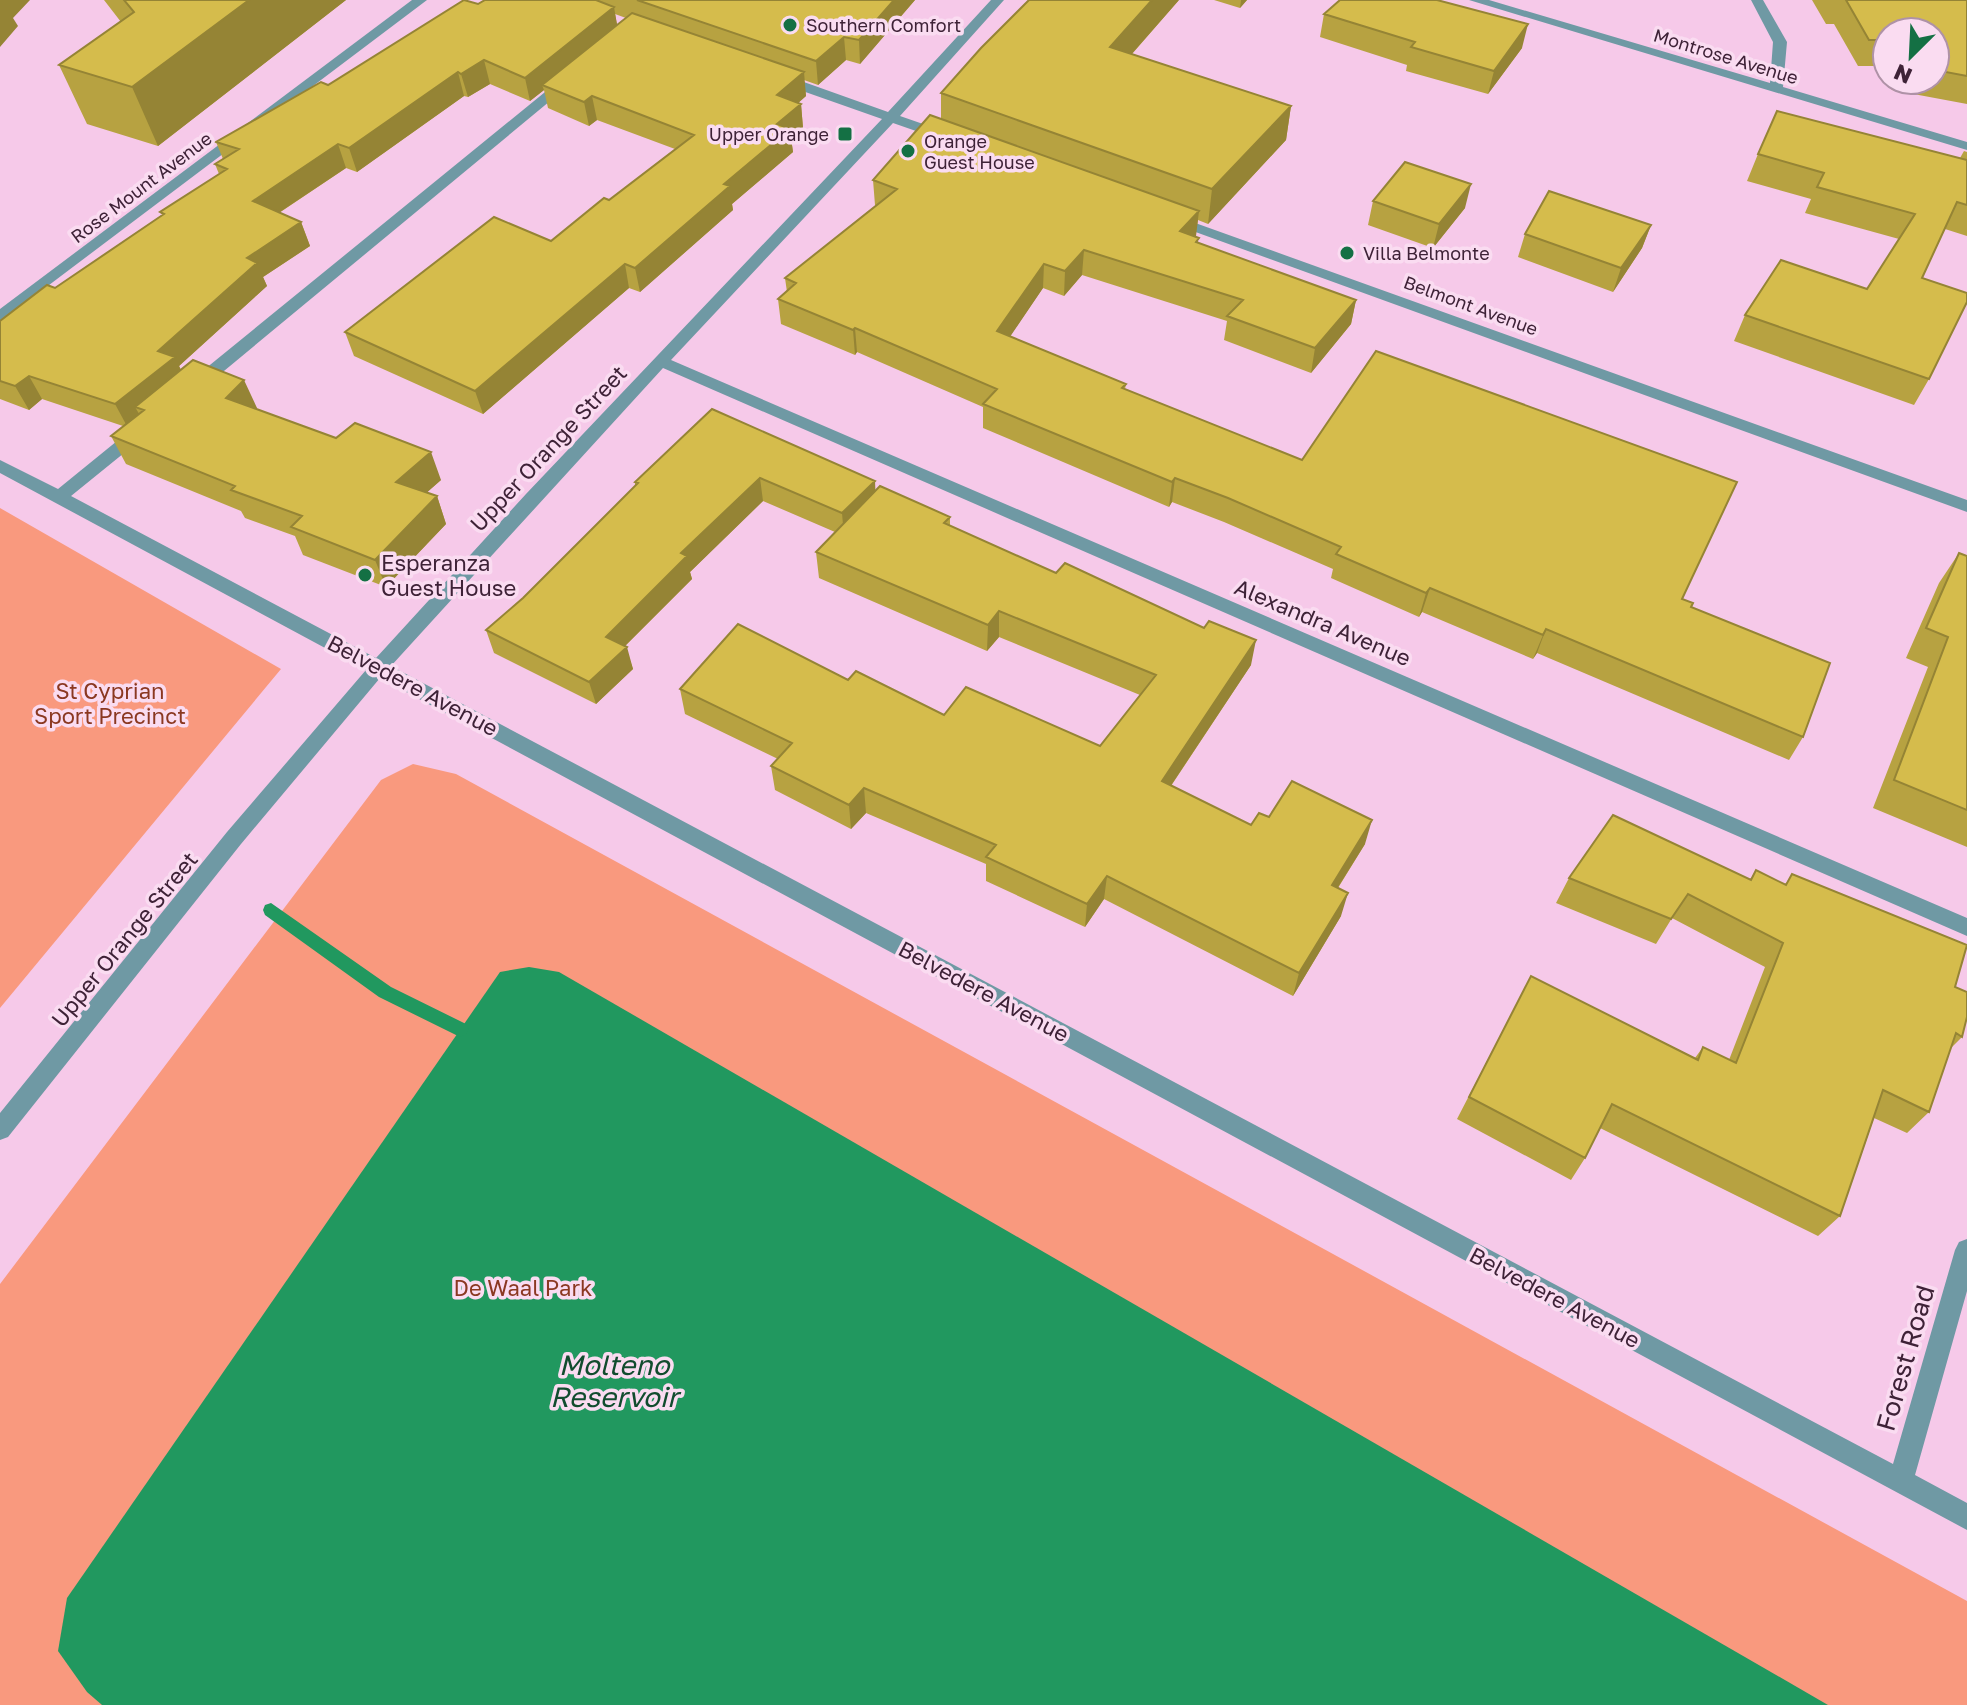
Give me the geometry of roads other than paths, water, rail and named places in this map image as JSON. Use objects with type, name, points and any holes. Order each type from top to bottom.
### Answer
[{"type":"street","name":"Rose Mount Avenue","points":[[0,317],[386,23],[421,0]]},
{"type":"street","name":"Upper Orange Street","points":[[0,1130],[379,666],[660,361],[892,118],[998,0]]},
{"type":"street","name":"Montrose Avenue","points":[[1475,0],[1967,146]]},
{"type":"street","points":[[1757,0],[1780,42],[1776,90]]},
{"type":"street","points":[[177,401],[580,70]]},
{"type":"street","points":[[763,72],[952,140]]},
{"type":"street","name":"Belmont Avenue","points":[[1161,215],[1967,506]]},
{"type":"street","name":"Alexandra Avenue","points":[[660,361],[1967,927]]},
{"type":"street","points":[[58,498],[152,421]]},
{"type":"street","name":"Belvedere Avenue","points":[[0,466],[1967,1517]]},
{"type":"street","name":"Forest Road","points":[[1900,1482],[1967,1250]]},
{"type":"water","name":"Molteno Reservoir","points":[[529,967],[559,972],[1828,1705],[102,1705],[87,1692],[58,1651],[67,1598],[500,972]]},
{"type":"waterway","points":[[271,910],[385,992],[460,1029]]},
{"type":"place","name":"Southern Comfort","points":[[790,25]]},
{"type":"place","name":"Upper Orange","points":[[845,134]]},
{"type":"place","name":"Orange Guest House","points":[[908,151]]},
{"type":"place","name":"Villa Belmonte","points":[[1347,253]]},
{"type":"place","name":"Esperanza Guest House","points":[[365,575]]},
{"type":"park label","name":"St Cyprian Sport Precinct","points":[[110,702]]},
{"type":"park label","name":"De Waal Park","points":[[523,1287]]}]
